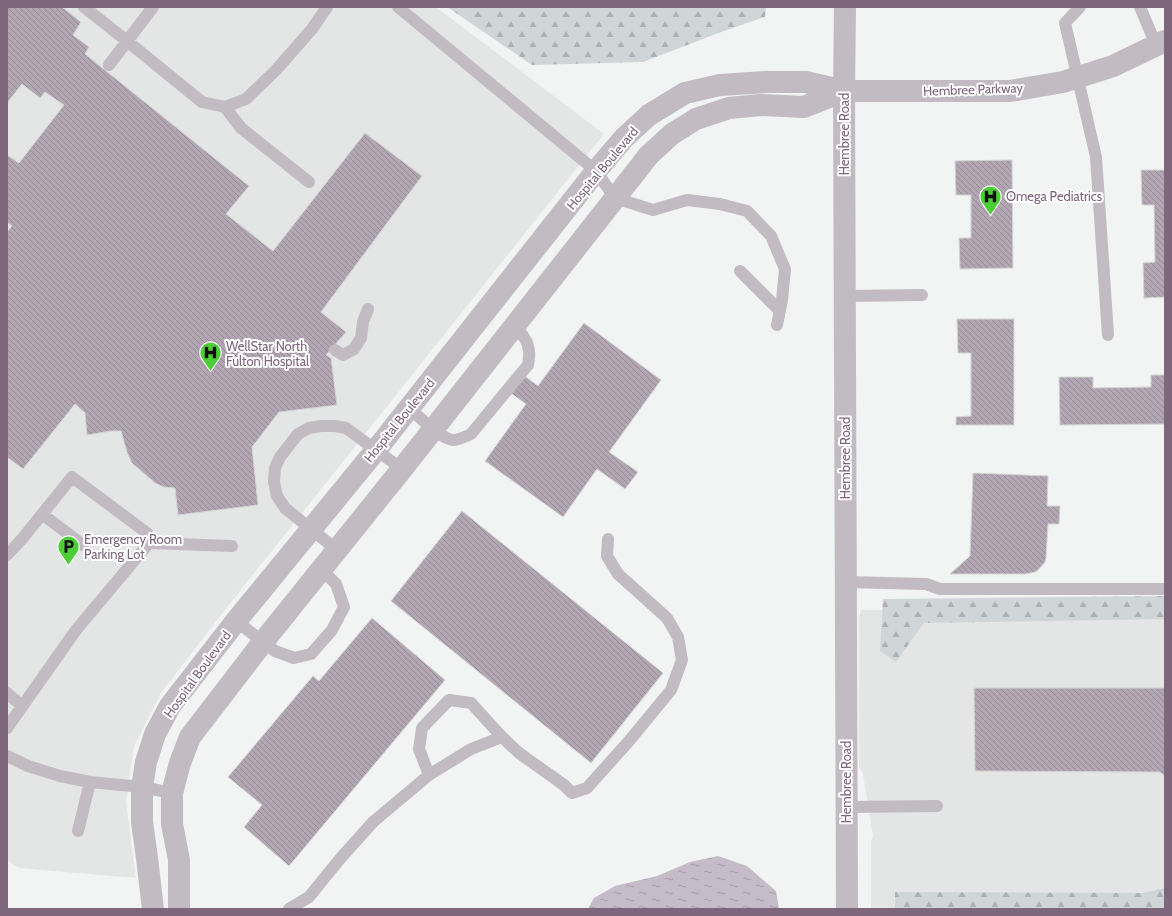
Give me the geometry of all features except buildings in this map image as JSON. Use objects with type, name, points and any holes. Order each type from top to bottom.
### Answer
[{"type":"street","name":"Hembree Road","points":[[845,7],[844,296],[847,909]]},
{"type":"street","name":"Hembree Parkway","points":[[844,91],[1010,91],[1063,82],[1113,66],[1161,43]]},
{"type":"street","name":"Hospital Boulevard","points":[[153,909],[142,822],[142,787],[146,762],[155,734],[170,706],[236,621],[376,450],[596,171],[624,138],[649,115],[685,93],[720,85],[766,82],[806,82],[844,91]]},
{"type":"street","points":[[180,909],[179,860],[172,824],[172,793],[180,764],[190,737],[263,642],[402,469],[649,154],[672,134],[696,119],[729,108],[761,106],[804,107],[844,91]]},
{"type":"street","points":[[491,305],[515,325]]},
{"type":"lane","points":[[84,7],[202,102],[225,107],[246,99],[276,70],[312,29],[328,7]]},
{"type":"lane","points":[[109,65],[153,7]]},
{"type":"lane","points":[[398,7],[596,171],[615,198],[653,210],[687,200],[720,204],[747,211],[771,236],[785,269],[782,300],[777,326]]},
{"type":"lane","points":[[1080,7],[1065,22],[1096,157],[1108,335]]},
{"type":"lane","points":[[1140,7],[1161,43]]},
{"type":"lane","points":[[225,107],[240,128],[309,182]]},
{"type":"lane","points":[[740,271],[780,311]]},
{"type":"lane","points":[[844,296],[922,295]]},
{"type":"lane","points":[[335,350],[343,355],[354,349],[361,338],[363,322],[368,309]]},
{"type":"lane","points":[[409,408],[446,438],[453,440],[471,434],[528,365],[530,357],[529,349],[526,340],[515,325]]},
{"type":"lane","points":[[337,550],[285,508],[277,496],[274,482],[275,468],[280,457],[298,434],[309,428],[321,426],[346,428],[402,469]]},
{"type":"lane","points":[[7,555],[22,539],[72,477],[147,533],[149,543]]},
{"type":"lane","points":[[42,514],[83,545]]},
{"type":"lane","points":[[429,775],[419,749],[422,728],[449,700],[471,703],[519,753],[564,785],[572,793],[587,788],[671,690],[682,660],[678,637],[668,618],[618,574],[607,556],[608,539]]},
{"type":"lane","points":[[149,543],[232,546]]},
{"type":"lane","points":[[7,728],[76,630],[149,543]]},
{"type":"lane","points":[[236,621],[275,651],[294,658],[311,654],[332,630],[344,607],[336,584],[321,569]]},
{"type":"lane","points":[[845,582],[926,584],[940,589],[1165,589]]},
{"type":"lane","points":[[7,694],[22,706]]},
{"type":"lane","points":[[290,909],[309,897],[373,822],[429,775],[471,749],[502,737]]},
{"type":"lane","points":[[7,756],[28,766],[60,776],[90,782],[142,787],[172,793]]},
{"type":"lane","points":[[78,831],[90,782]]},
{"type":"lane","points":[[847,807],[937,806]]},
{"type":"shaded area","name":"WellStar North Fulton Hospital","points":[[7,7],[436,7],[604,134],[224,611],[161,693],[134,746],[126,802],[136,878],[19,868],[7,860]]},
{"type":"shaded area","points":[[1165,608],[1165,909],[871,909],[871,841],[873,836],[863,774],[859,767],[859,616],[861,610]]},
{"type":"green space","points":[[447,7],[766,7],[765,17],[643,62],[532,65]]},
{"type":"green space","points":[[1165,596],[1165,619],[924,623],[896,662],[880,651],[883,599]]},
{"type":"green space","points":[[1165,888],[1165,909],[895,909],[895,892],[1143,893]]},
{"type":"water","points":[[718,856],[747,866],[776,891],[779,909],[588,909],[594,898],[615,886],[657,876],[690,862]]},
{"type":"place","name":"Omega Pediatrics","points":[[990,216]]},
{"type":"place","name":"WellStar North Fulton Hospital","points":[[210,372]]},
{"type":"place","name":"Emergency Room Parking Lot","points":[[68,566]]}]
